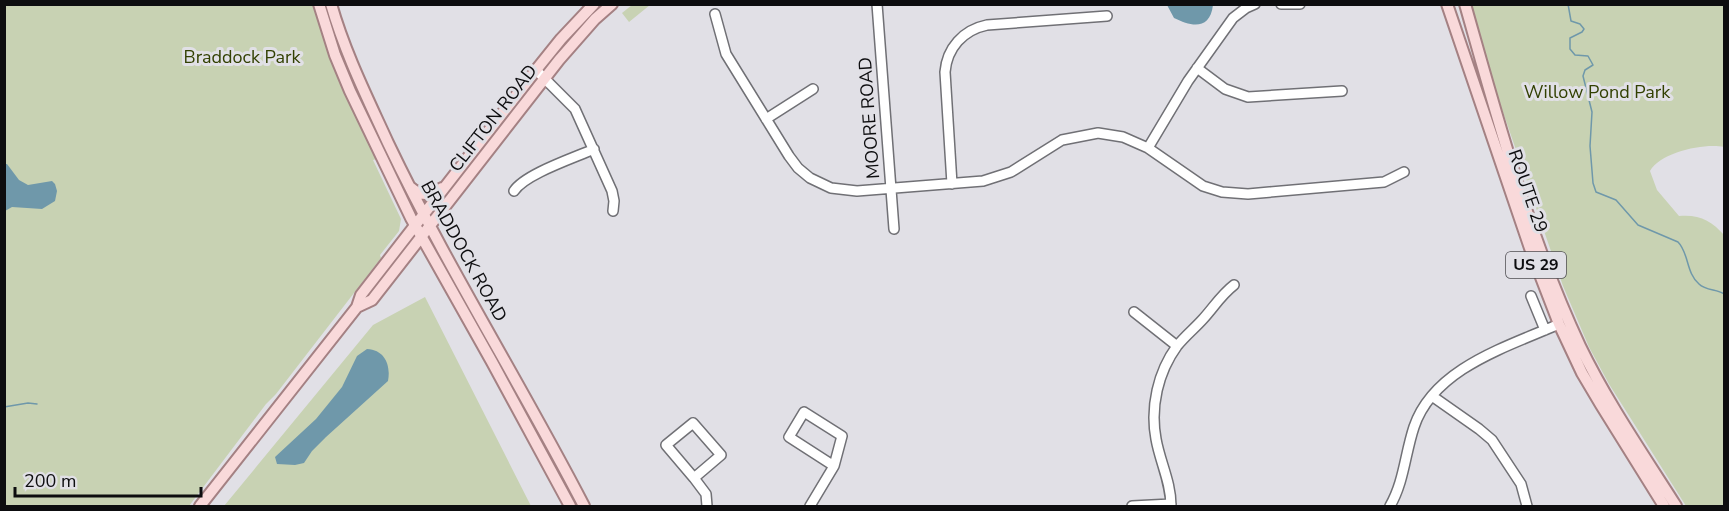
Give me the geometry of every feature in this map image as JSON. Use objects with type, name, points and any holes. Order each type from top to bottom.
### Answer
[{"type":"main road","name":"BRADDOCK ROAD","points":[[319,4],[350,91],[415,227],[492,362],[570,507]]},
{"type":"main road","name":"BRADDOCK ROAD","points":[[331,4],[352,66],[409,186],[553,446],[584,507]]},
{"type":"main road","name":"CLIFTON ROAD","points":[[200,507],[357,307],[361,295],[536,70],[594,4]]},
{"type":"main road","name":"CLIFTON ROAD","points":[[357,307],[372,300],[546,78],[588,28],[612,4]]},
{"type":"main road","name":"ROUTE 29","points":[[1447,4],[1532,254],[1559,324],[1582,373],[1664,507]]},
{"type":"main road","name":"ROUTE 29","points":[[1465,4],[1506,148],[1560,301],[1598,380],[1676,507]]},
{"type":"main road","points":[[409,186],[416,192],[427,195],[451,180]]},
{"type":"street","name":"MOORE ROAD","points":[[877,4],[894,229]]},
{"type":"street","points":[[1148,148],[1197,68],[1233,18],[1255,4]]},
{"type":"street","points":[[1281,4],[1300,4]]},
{"type":"street","points":[[716,14],[726,54],[793,162],[816,181],[831,188],[846,191],[982,182],[1003,176],[1056,143],[1091,134],[1123,137],[1148,148],[1196,182],[1212,189],[1231,193],[1248,194],[1384,182],[1404,172]]},
{"type":"street","points":[[952,184],[945,72],[949,55],[958,40],[971,30],[987,25],[1107,16]]},
{"type":"street","points":[[1197,68],[1225,89],[1248,98],[1342,92]]},
{"type":"street","points":[[536,70],[575,109],[612,191],[613,211]]},
{"type":"street","points":[[766,119],[813,89]]},
{"type":"street","points":[[514,191],[529,177],[594,149]]},
{"type":"street","points":[[1132,507],[1171,505],[1169,484],[1156,438],[1154,415],[1159,384],[1177,346],[1206,316],[1220,297],[1234,285]]},
{"type":"street","points":[[1532,296],[1545,330]]},
{"type":"street","points":[[1134,312],[1177,346]]},
{"type":"street","points":[[1390,507],[1401,480],[1414,427],[1422,408],[1444,382],[1462,368],[1559,324]]},
{"type":"street","points":[[1432,396],[1492,440],[1521,484],[1527,507]]},
{"type":"street","points":[[810,507],[834,466],[842,436],[804,412],[789,437],[834,466]]},
{"type":"street","points":[[694,478],[721,455],[693,423],[666,445],[706,494],[707,507]]},
{"type":"green space","name":"Braddock Park","points":[[4,5],[319,5],[382,158],[373,160],[401,219],[399,231],[380,255],[381,258],[189,506],[5,506]]},
{"type":"green space","points":[[632,5],[650,5],[629,22],[622,13]]},
{"type":"green space","name":"Willow Pond Park","points":[[1466,5],[1724,5],[1724,147],[1706,146],[1684,150],[1663,159],[1650,171],[1657,190],[1679,216],[1693,216],[1704,220],[1724,235],[1724,506],[1686,506],[1609,384],[1589,347],[1563,286]]},
{"type":"green space","points":[[425,297],[531,506],[224,506],[373,325]]},
{"type":"water","points":[[1167,4],[1213,5],[1208,19],[1199,24],[1193,24],[1174,18]]},
{"type":"water","points":[[5,164],[19,180],[28,185],[52,181],[57,191],[55,201],[42,209],[12,207],[5,211]]},
{"type":"water","points":[[367,349],[378,352],[385,359],[389,369],[388,381],[326,437],[304,463],[277,464],[275,457],[316,419],[342,387],[357,356]]},
{"type":"waterway","points":[[1568,4],[1571,21],[1580,24],[1584,29],[1570,38],[1570,49],[1575,55],[1588,56],[1593,65],[1585,70],[1583,76],[1592,112],[1590,146],[1593,183],[1596,192],[1616,200],[1638,225],[1678,242],[1699,284],[1724,294]]},
{"type":"waterway","points":[[4,407],[28,403],[37,404]]}]
